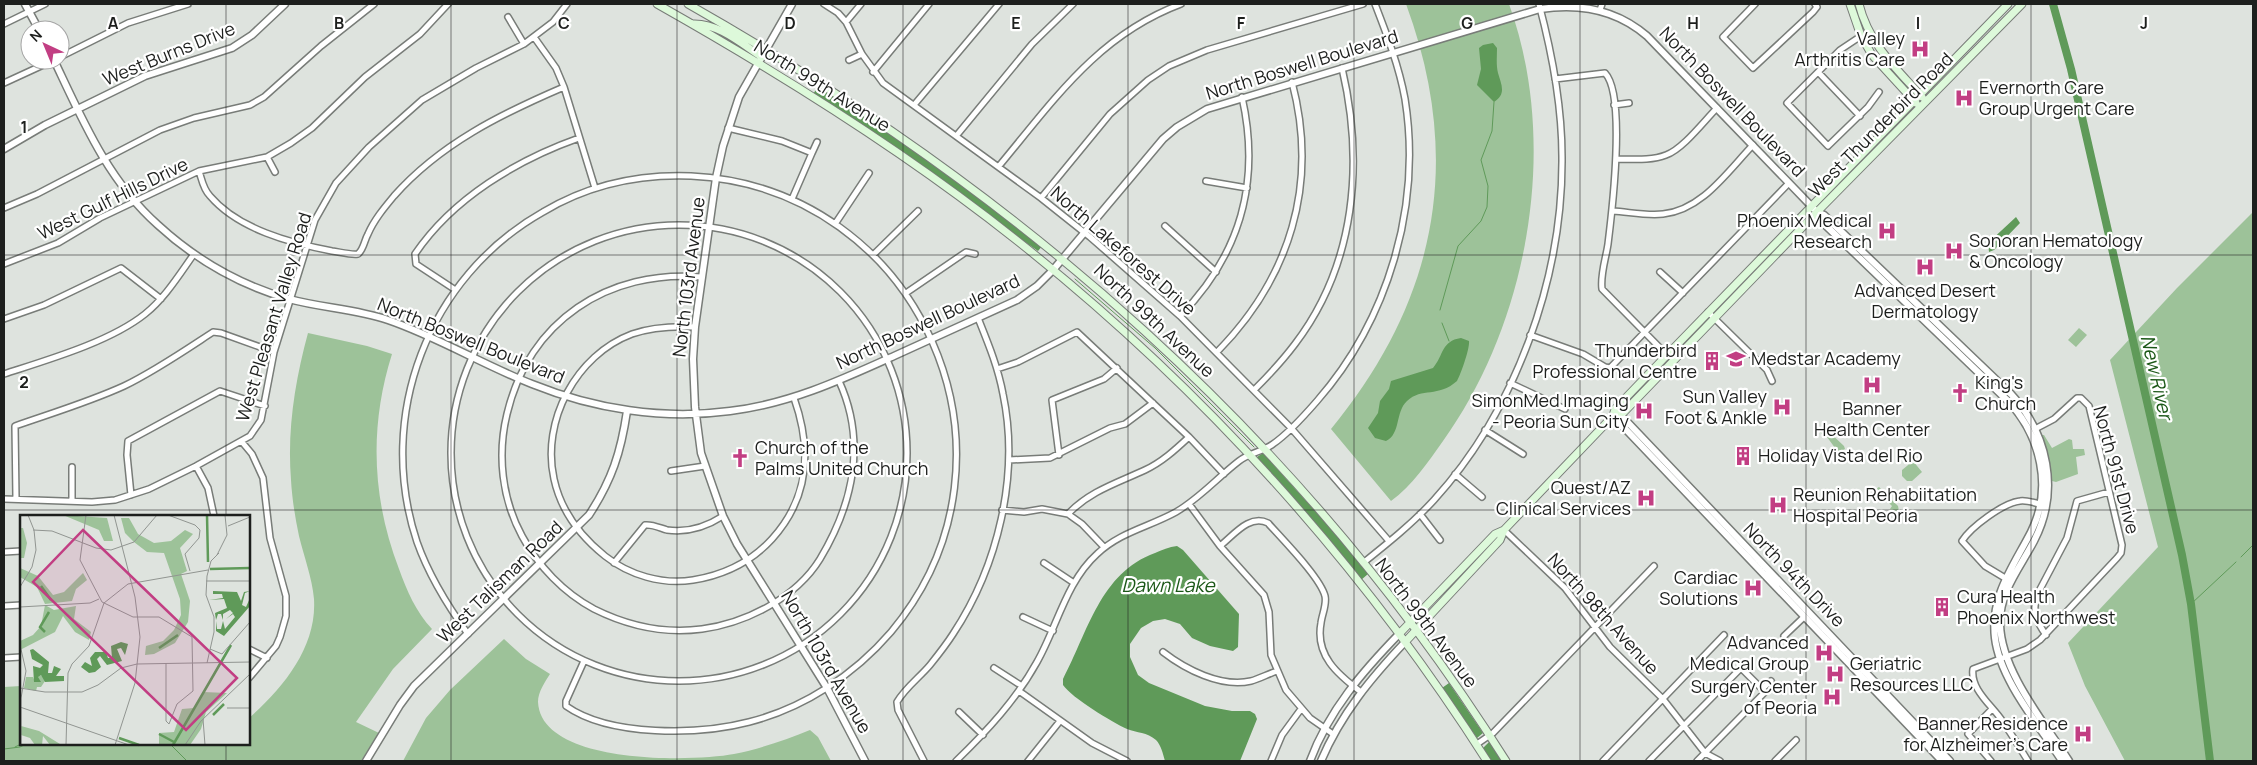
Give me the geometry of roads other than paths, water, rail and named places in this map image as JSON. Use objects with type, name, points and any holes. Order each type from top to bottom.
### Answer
[{"type":"main road","name":"North 99th Avenue","points":[[659,4],[693,24],[762,57],[933,158],[1063,258],[1147,332],[1264,449],[1364,563],[1488,761]]},
{"type":"main road","name":"North 99th Avenue","points":[[688,4],[982,214],[1053,270],[1145,350],[1212,414],[1404,628],[1490,736],[1506,761]]},
{"type":"main road","points":[[1850,4],[1861,36],[1884,71],[1917,98],[1926,101]]},
{"type":"main road","points":[[1859,4],[1869,31],[1880,50],[1917,98],[1919,108]]},
{"type":"main road","name":"West Thunderbird Road","points":[[1404,628],[1496,534],[1504,530],[1616,413],[1666,355],[2008,4]]},
{"type":"main road","name":"West Thunderbird Road","points":[[1616,413],[1652,382],[2022,4]]},
{"type":"main road","points":[[1861,36],[1870,40],[1880,50]]},
{"type":"main road","points":[[1652,382],[1668,359],[1666,355]]},
{"type":"main road","name":"West Thunderbird Road","points":[[1411,636],[1500,540],[1504,530]]},
{"type":"street","points":[[25,4],[33,20]]},
{"type":"street","points":[[4,24],[45,4]]},
{"type":"street","points":[[70,52],[110,31],[173,6],[188,4]]},
{"type":"street","name":"West Burns Drive","points":[[4,149],[145,76],[232,48],[252,35],[285,4]]},
{"type":"street","points":[[4,208],[37,194],[169,126],[250,105],[264,97],[321,46],[374,4]]},
{"type":"street","name":"West Gulf Hills Drive","points":[[4,264],[58,243],[135,201],[199,171],[267,157],[312,128],[365,78],[420,34],[448,4]]},
{"type":"street","name":"West Pleasant Valley Road","points":[[4,499],[115,500],[131,495],[196,466],[242,442],[257,428],[264,406],[274,352],[315,220],[336,183],[388,128],[441,88],[524,44],[553,22],[568,4]]},
{"type":"street","name":"North 103rd Avenue","points":[[792,4],[739,97],[728,128],[716,178],[692,359],[695,414],[705,466],[724,516],[748,560],[827,688],[865,761]]},
{"type":"street","name":"North Lakeforest Drive","points":[[824,4],[846,22],[862,54],[873,72],[883,83],[999,166],[1085,233],[1218,352],[1291,428],[1389,541]]},
{"type":"street","points":[[846,22],[861,4]]},
{"type":"street","points":[[873,72],[929,4]]},
{"type":"street","points":[[914,105],[999,4]]},
{"type":"street","points":[[957,135],[1032,44],[1072,4]]},
{"type":"street","points":[[999,166],[1069,82],[1099,52],[1140,22],[1181,4]]},
{"type":"street","points":[[1041,198],[1110,114],[1148,80],[1169,66],[1207,50],[1363,4]]},
{"type":"street","points":[[956,761],[983,735],[1019,692],[1053,631],[1074,583],[1087,564],[1104,547],[1126,532],[1162,519],[1189,504],[1239,460],[1275,443],[1328,388],[1352,355],[1368,326],[1393,264],[1401,234],[1409,165],[1405,100],[1393,52],[1375,4]]},
{"type":"street","points":[[1755,4],[1723,36],[1753,68],[1816,6]]},
{"type":"street","points":[[1364,563],[1420,514],[1455,474],[1485,430],[1510,383],[1530,335],[1547,282],[1558,219],[1562,157],[1561,124],[1556,80],[1539,6]]},
{"type":"street","name":"North Boswell Boulevard","points":[[59,70],[103,159],[135,201],[155,223],[194,254],[247,284],[290,299],[385,319],[518,378],[564,396],[627,410],[672,415],[743,410],[794,398],[839,381],[1017,300],[1037,286],[1053,270],[1150,153],[1169,133],[1207,109],[1539,6],[1601,7],[1642,31],[1817,212],[1819,219],[1852,246],[1975,364],[2022,412]]},
{"type":"street","points":[[508,17],[524,44]]},
{"type":"street","points":[[1861,36],[1844,46],[1787,103],[1828,146],[1860,116],[1879,92]]},
{"type":"street","points":[[534,37],[556,68],[564,87],[595,188]]},
{"type":"street","points":[[849,60],[862,54]]},
{"type":"street","points":[[1255,390],[1296,342],[1311,319],[1330,281],[1347,228],[1354,189],[1354,140],[1342,68]]},
{"type":"street","points":[[4,83],[32,70]]},
{"type":"street","points":[[1818,72],[1860,116]]},
{"type":"street","points":[[1556,80],[1605,73],[1610,78],[1614,105],[1616,159],[1612,211],[1602,289],[1666,355]]},
{"type":"street","points":[[1218,352],[1243,324],[1260,300],[1280,263],[1294,228],[1301,181],[1302,155],[1299,115],[1292,82]]},
{"type":"street","points":[[199,171],[204,188],[210,196],[238,218],[262,231],[307,246],[358,254],[376,218],[396,195],[432,160],[468,134],[499,116],[564,87]]},
{"type":"street","points":[[1180,316],[1200,295],[1216,272],[1235,235],[1247,188],[1250,160],[1249,136],[1242,98]]},
{"type":"street","points":[[1614,105],[1629,103]]},
{"type":"street","points":[[1616,159],[1654,158],[1668,155],[1680,146],[1717,108]]},
{"type":"street","points":[[728,128],[782,141],[812,153]]},
{"type":"street","points":[[454,289],[416,264],[415,254],[427,239],[471,197],[496,179],[531,158],[579,138]]},
{"type":"street","points":[[792,199],[816,142]]},
{"type":"street","points":[[1612,211],[1660,214],[1692,205],[1705,195],[1753,145]]},
{"type":"street","points":[[267,157],[275,172]]},
{"type":"street","points":[[835,224],[869,173]]},
{"type":"street","points":[[468,634],[448,606],[425,563],[411,522],[405,486],[404,437],[408,400],[427,336],[454,289],[477,262],[515,230],[554,205],[595,188],[628,180],[666,175],[716,178],[756,186],[792,199],[835,224],[873,255],[906,294],[942,360],[950,387],[957,446],[954,495],[943,540],[928,577],[901,620],[872,652],[827,688],[791,707],[750,722],[706,730],[657,730],[599,720],[566,706],[566,701],[584,661]]},
{"type":"street","points":[[1206,181],[1247,188]]},
{"type":"street","points":[[1530,335],[1583,354],[1610,368],[1789,183]]},
{"type":"street","points":[[873,255],[918,210]]},
{"type":"street","points":[[661,226],[709,227],[741,234],[772,245],[820,273],[855,307],[888,359],[897,384],[906,425],[908,458],[906,483],[898,519],[887,548],[870,578],[845,610],[823,630],[782,657],[744,672],[712,679],[688,681],[652,680],[625,675],[584,661],[542,636],[504,600],[484,572],[467,536],[456,497],[453,475],[454,422],[462,382],[472,357],[488,327],[508,302],[530,280],[567,255],[613,235],[661,226]]},
{"type":"street","points":[[1165,226],[1216,272]]},
{"type":"street","points":[[906,294],[966,252],[975,254]]},
{"type":"street","points":[[4,374],[94,342],[144,315],[161,299],[194,254]]},
{"type":"street","points":[[4,319],[44,305],[122,268],[161,299]]},
{"type":"street","points":[[1660,272],[1683,293]]},
{"type":"street","points":[[702,277],[672,276],[650,278],[608,290],[585,302],[548,332],[518,378],[504,423],[503,473],[511,512],[518,529],[540,564],[571,594],[585,604],[607,615],[642,627],[677,631],[710,628],[746,617],[775,602],[795,587],[816,565],[833,537],[848,500],[854,471],[852,419],[839,381]]},
{"type":"street","points":[[1708,312],[1767,370],[1772,381]]},
{"type":"street","points":[[924,761],[898,710],[897,702],[930,665],[967,611],[986,574],[1002,510],[1009,460],[1004,396],[997,370],[978,318]]},
{"type":"street","points":[[695,327],[666,326],[630,335],[606,348],[584,367],[564,396],[554,431],[552,465],[554,480],[576,529],[614,563],[642,577],[685,581],[719,574],[748,560],[765,547],[779,531],[799,495],[806,456],[804,431],[794,398]]},
{"type":"street","points":[[16,498],[16,426],[88,401],[124,386],[160,367],[213,332],[221,333],[274,352]]},
{"type":"street","points":[[997,370],[1077,332],[1118,368],[1224,474]]},
{"type":"street","points":[[1059,455],[1052,400],[1104,379],[1118,368]]},
{"type":"street","points":[[1510,383],[1565,409]]},
{"type":"street","points":[[131,495],[127,455],[128,441],[220,391],[264,406]]},
{"type":"street","name":"North 91st Drive","points":[[2035,428],[2054,420],[2073,400],[2081,398],[2091,412],[2122,549],[2117,558],[2046,635]]},
{"type":"street","points":[[1009,460],[1050,458],[1059,455],[1110,428],[1124,424],[1152,403]]},
{"type":"street","name":"West Talisman Road","points":[[366,761],[400,705],[414,686],[589,515],[609,483],[624,431],[627,410]]},
{"type":"street","points":[[1998,613],[2009,584],[2034,540],[2048,481],[2035,428],[2022,412]]},
{"type":"street","points":[[2022,412],[2043,459]]},
{"type":"street","name":"North 94th Drive","points":[[1616,413],[1922,736],[1942,761]]},
{"type":"street","points":[[1485,430],[1524,454]]},
{"type":"street","points":[[1068,514],[1081,501],[1096,491],[1165,459],[1189,437]]},
{"type":"street","points":[[242,442],[252,454],[263,478],[270,538],[286,596],[284,626],[276,646],[250,677]]},
{"type":"street","points":[[196,466],[208,488],[214,515]]},
{"type":"street","points":[[671,471],[705,466]]},
{"type":"street","points":[[72,467],[72,500]]},
{"type":"street","points":[[1455,474],[1482,497]]},
{"type":"street","points":[[2028,761],[1977,687],[1973,669],[2027,649],[2046,635],[2036,617],[2034,604],[2036,594],[2067,538],[2077,501],[2109,492]]},
{"type":"street","points":[[2005,578],[1984,566],[1962,541],[1982,521],[2014,502],[2024,501],[2043,505]]},
{"type":"street","points":[[1189,504],[1220,546],[1264,595],[1269,612],[1271,655],[1292,700],[1324,728],[1334,734]]},
{"type":"street","points":[[2043,505],[2005,578],[1998,613],[2002,657],[2011,682],[2062,761]]},
{"type":"street","points":[[1002,510],[1024,512],[1042,509],[1068,514],[1082,524],[1104,547]]},
{"type":"street","points":[[1420,514],[1440,540]]},
{"type":"street","points":[[614,563],[645,525],[671,530],[691,530],[706,526],[724,516]]},
{"type":"street","points":[[1220,546],[1252,520],[1261,520],[1268,523],[1320,584],[1325,602],[1320,628],[1321,646],[1333,668],[1360,692]]},
{"type":"street","name":"North 98th Avenue","points":[[1504,530],[1565,588],[1610,647],[1663,699],[1706,753],[1720,761]]},
{"type":"street","points":[[4,552],[20,551]]},
{"type":"street","points":[[1044,563],[1074,583]]},
{"type":"street","points":[[1476,744],[1490,736],[1654,566]]},
{"type":"street","points":[[4,606],[20,605]]},
{"type":"street","points":[[1784,636],[1807,614]]},
{"type":"street","points":[[1023,617],[1053,631]]},
{"type":"street","points":[[1310,761],[1324,728],[1352,685],[1404,628]]},
{"type":"street","points":[[1603,761],[1724,635]]},
{"type":"street","points":[[1321,761],[1334,734],[1360,692],[1411,636]]},
{"type":"street","points":[[250,650],[266,658]]},
{"type":"street","points":[[1163,652],[1197,672],[1232,682],[1251,681],[1277,671]]},
{"type":"street","points":[[4,658],[20,657]]},
{"type":"street","points":[[2002,657],[2069,761]]},
{"type":"street","points":[[994,668],[1022,686]]},
{"type":"street","points":[[1650,761],[1741,668],[1763,691]]},
{"type":"street","points":[[1697,761],[1771,681]]},
{"type":"street","points":[[1019,692],[1092,743],[1127,761]]},
{"type":"street","points":[[1271,761],[1282,735],[1301,709]]},
{"type":"street","points":[[1991,761],[1968,734],[1992,709]]},
{"type":"street","points":[[959,712],[983,735]]},
{"type":"street","points":[[1028,761],[1060,721]]},
{"type":"street","name":"North 94th Drive","points":[[1922,736],[1950,761]]},
{"type":"street","points":[[1775,761],[1796,740]]},
{"type":"water","points":[[1493,43],[1497,48],[1497,70],[1502,89],[1501,96],[1494,102],[1477,85],[1481,69],[1479,48]]},
{"type":"water","points":[[818,87],[899,138],[1043,245],[1038,251],[813,94]]},
{"type":"water","points":[[2016,217],[2020,223],[1994,250],[1989,252],[1988,243]]},
{"type":"water","points":[[1461,338],[1469,341],[1469,344],[1457,381],[1437,391],[1418,394],[1407,401],[1403,406],[1391,438],[1386,441],[1375,438],[1368,428],[1378,413],[1380,401],[1389,389],[1391,381],[1433,368],[1446,345]]},
{"type":"water","points":[[1263,453],[1343,542],[1368,574],[1361,580],[1258,460],[1257,457]]},
{"type":"water","name":"Dawn Lake","points":[[1177,546],[1183,550],[1239,614],[1238,647],[1233,651],[1210,646],[1192,638],[1180,624],[1165,619],[1153,621],[1141,628],[1130,644],[1130,657],[1138,675],[1149,683],[1205,706],[1232,711],[1250,711],[1255,714],[1257,719],[1240,761],[1165,761],[1159,744],[1153,737],[1127,729],[1112,721],[1083,703],[1063,685],[1063,679],[1108,589],[1136,562],[1160,551]]},
{"type":"water","points":[[1449,683],[1483,733],[1477,738],[1442,688]]},
{"type":"water","points":[[1489,742],[1502,761],[1491,761],[1483,748]]},
{"type":"waterway","name":"New River","points":[[2053,4],[2071,69],[2182,555],[2191,604],[2210,761]]},
{"type":"waterway","points":[[1440,310],[1458,246],[1481,221],[1487,207],[1488,186],[1481,160],[1492,131],[1494,102]]},
{"type":"waterway","points":[[1075,279],[1155,348],[1254,447]]},
{"type":"waterway","points":[[1442,323],[1449,341]]},
{"type":"waterway","points":[[2241,557],[2253,545]]},
{"type":"waterway","points":[[2191,604],[2236,562]]},
{"type":"waterway","points":[[15,747],[20,744]]},
{"type":"waterway","points":[[4,749],[24,745]]},
{"type":"waterway","points":[[171,745],[187,761]]},
{"type":"place","name":"Valley Arthritis Care","points":[[1920,49]]},
{"type":"place","name":"Evernorth Care Group Urgent Care","points":[[1964,98]]},
{"type":"place","name":"Phoenix Medical Research","points":[[1887,231]]},
{"type":"place","name":"Sonoran Hematology & Oncology","points":[[1954,251]]},
{"type":"place","name":"Advanced Desert Dermatology","points":[[1925,267]]},
{"type":"place","name":"Medstar Academy","points":[[1736,359]]},
{"type":"place","name":"Thunderbird Professional Centre","points":[[1712,361]]},
{"type":"place","name":"Banner Health Center","points":[[1872,385]]},
{"type":"place","name":"King's Church","points":[[1960,393]]},
{"type":"place","name":"Sun Valley Foot & Ankle","points":[[1782,407]]},
{"type":"place","name":"SimonMed Imaging - Peoria Sun City","points":[[1644,411]]},
{"type":"place","name":"Holiday Vista del Rio","points":[[1743,456]]},
{"type":"place","name":"Church of the Palms United Church","points":[[740,458]]},
{"type":"place","name":"Quest/AZ Clinical Services","points":[[1646,498]]},
{"type":"place","name":"Reunion Rehabiitation Hospital Peoria","points":[[1778,505]]},
{"type":"place","name":"Cardiac Solutions","points":[[1753,588]]},
{"type":"place","name":"Cura Health Phoenix Northwest","points":[[1942,607]]},
{"type":"place","name":"Advanced Medical Group","points":[[1824,653]]},
{"type":"place","name":"Geriatric Resources LLC","points":[[1835,674]]},
{"type":"place","name":"Surgery Center of Peoria","points":[[1832,697]]},
{"type":"place","name":"Banner Residence for Alzheimer's Care","points":[[2083,734]]}]
